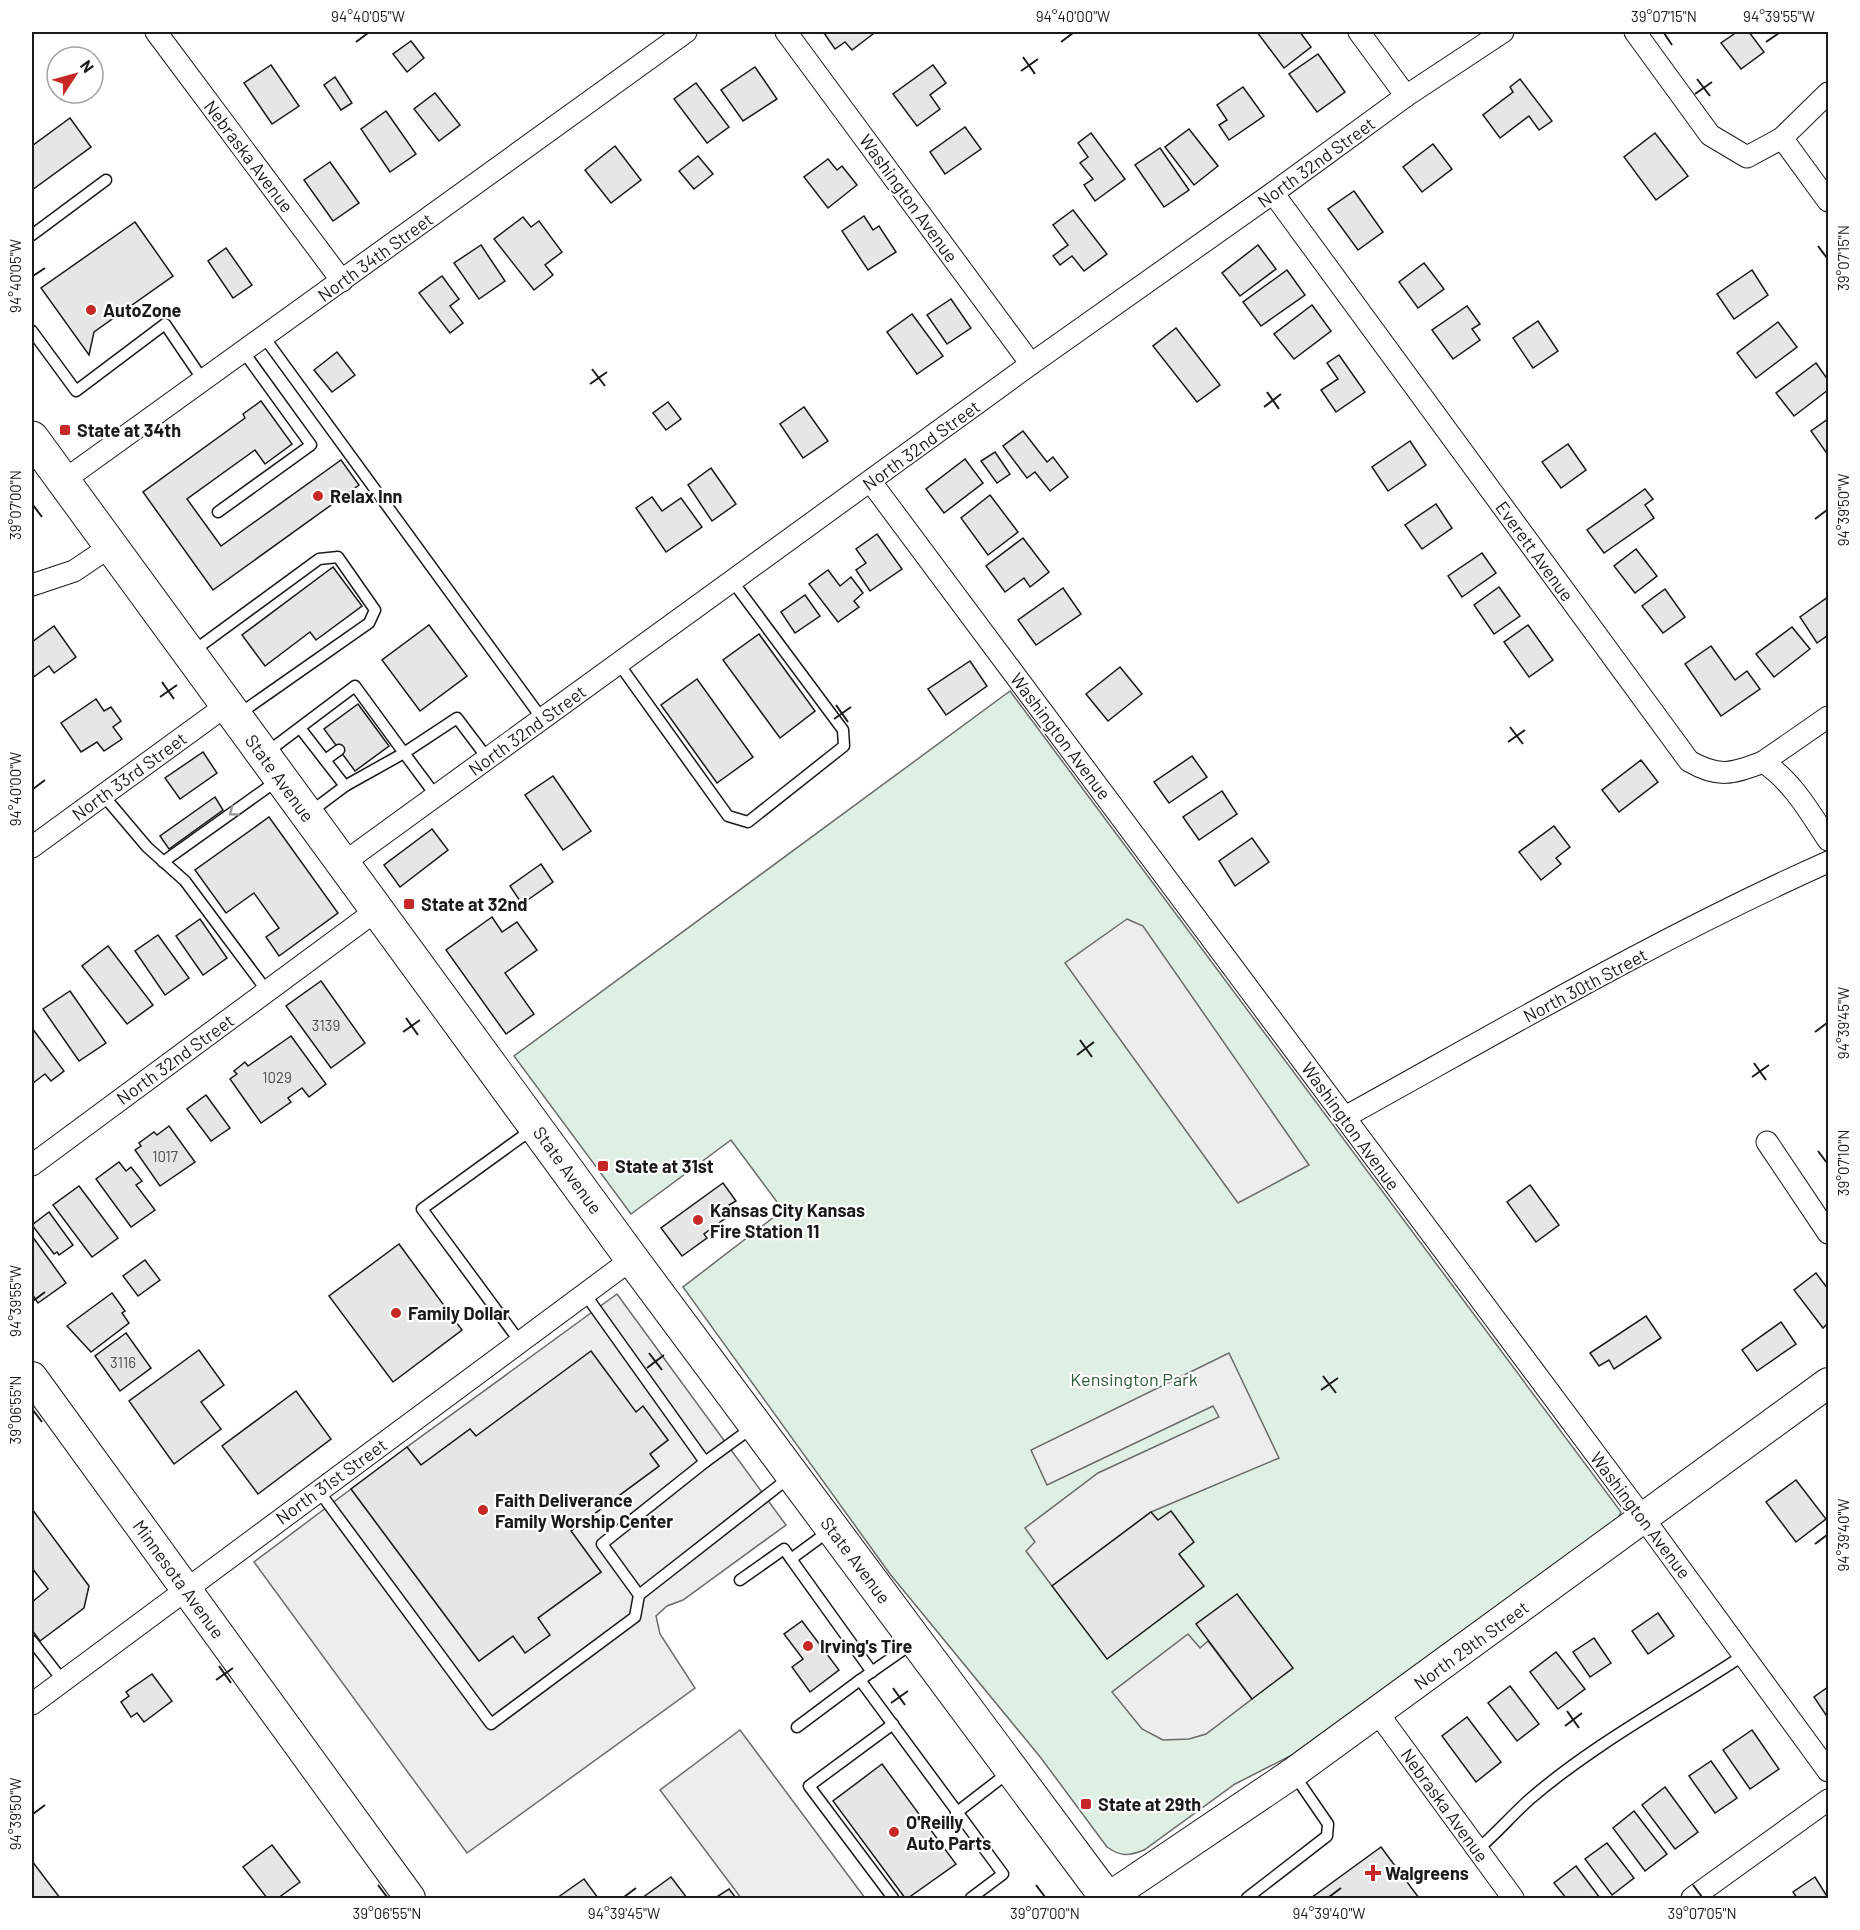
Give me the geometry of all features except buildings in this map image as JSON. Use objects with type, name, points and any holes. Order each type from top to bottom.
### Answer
[{"type":"main road","name":"State Avenue","points":[[32,438],[342,864],[1107,1899]]},
{"type":"street","name":"Nebraska Avenue","points":[[156,32],[342,281]]},
{"type":"street","name":"North 34th Street","points":[[63,481],[686,32]]},
{"type":"street","name":"Washington Avenue","points":[[786,32],[1031,364]]},
{"type":"street","points":[[1359,32],[1406,96]]},
{"type":"street","name":"North 32nd Street","points":[[342,864],[1031,364],[1273,194],[1406,96],[1503,32]]},
{"type":"street","points":[[1635,32],[1710,135],[1747,157],[1782,138],[1828,93]]},
{"type":"street","points":[[1782,138],[1828,201]]},
{"type":"street","name":"Everett Avenue","points":[[1273,194],[1689,761],[1707,772],[1735,773],[1763,762]]},
{"type":"street","name":"Washington Avenue","points":[[871,482],[1644,1519],[1828,1771]]},
{"type":"street","points":[[32,585],[74,572],[111,546]]},
{"type":"street","name":"North 33rd Street","points":[[32,847],[103,795],[231,711]]},
{"type":"street","points":[[1828,717],[1763,762],[1786,781],[1828,840]]},
{"type":"street","name":"North 30th Street","points":[[1345,1117],[1564,995],[1732,906],[1828,861]]},
{"type":"street","name":"North 32nd Street","points":[[32,1165],[377,910]]},
{"type":"street","points":[[1767,1142],[1828,1233]]},
{"type":"street","name":"North 31st Street","points":[[32,1704],[185,1588],[632,1258]]},
{"type":"street","name":"Minnesota Avenue","points":[[32,1377],[410,1899]]},
{"type":"street","name":"North 29th Street","points":[[1107,1899],[1293,1773],[1828,1383]]},
{"type":"street","name":"Nebraska Avenue","points":[[1377,1712],[1513,1899]]},
{"type":"street","points":[[1692,1899],[1828,1800]]},
{"type":"lane","points":[[32,235],[106,180]]},
{"type":"lane","points":[[32,331],[76,391],[165,324],[204,380]]},
{"type":"lane","points":[[264,337],[543,720]]},
{"type":"lane","points":[[218,512],[311,445],[243,351]]},
{"type":"lane","points":[[190,654],[319,559],[338,557],[375,610],[369,623],[231,711]]},
{"type":"lane","points":[[619,664],[728,816],[748,822],[844,746],[843,730],[733,582]]},
{"type":"lane","points":[[163,862],[272,767],[300,728],[355,686],[376,723],[404,753],[436,796]]},
{"type":"lane","points":[[306,814],[345,786],[404,753],[457,718],[488,759]]},
{"type":"lane","points":[[300,728],[345,786]]},
{"type":"lane","points":[[325,760],[339,750]]},
{"type":"lane","points":[[103,795],[163,862],[185,881],[267,991]]},
{"type":"lane","points":[[520,1341],[422,1209],[536,1126]]},
{"type":"lane","points":[[585,1294],[705,1462]]},
{"type":"lane","points":[[639,1595],[602,1544],[705,1462],[756,1425]]},
{"type":"lane","points":[[318,1490],[491,1724],[635,1617],[639,1595],[793,1474]]},
{"type":"lane","points":[[791,1559],[833,1528]]},
{"type":"lane","points":[[740,1580],[784,1550],[872,1672]]},
{"type":"lane","points":[[32,1641],[63,1681]]},
{"type":"lane","points":[[797,1727],[916,1641]]},
{"type":"lane","points":[[1477,1850],[1530,1799],[1634,1724],[1670,1704],[1744,1655]]},
{"type":"lane","points":[[860,1680],[1003,1874],[971,1899]]},
{"type":"lane","points":[[893,1724],[809,1786],[893,1899]]},
{"type":"lane","points":[[956,1813],[1012,1771]]},
{"type":"lane","points":[[1247,1899],[1327,1836],[1328,1824],[1293,1773]]},
{"type":"green space","name":"Kensington Park","points":[[1010,691],[1621,1512],[1617,1521],[1300,1751],[1235,1784],[1144,1850],[1129,1854],[1117,1853],[1107,1847],[1041,1758],[890,1574],[683,1287],[783,1210],[731,1140],[631,1214],[514,1056]]},
{"type":"shaded area","points":[[1127,919],[1143,926],[1309,1165],[1238,1203],[1065,963]]},
{"type":"shaded area","points":[[617,1294],[786,1525],[683,1600],[667,1606],[656,1616],[660,1634],[695,1688],[467,1853],[254,1562],[351,1489],[479,1661],[601,1572],[571,1531],[659,1466],[650,1454],[668,1440],[643,1407],[636,1412],[476,1436],[470,1429],[421,1465],[407,1447]]},
{"type":"shaded area","points":[[1229,1353],[1279,1458],[1151,1512],[1052,1586],[1026,1551],[1035,1542],[1025,1528],[1098,1473],[1219,1417],[1213,1406],[1047,1485],[1031,1450]]},
{"type":"shaded area","points":[[1188,1634],[1200,1648],[1208,1641],[1252,1699],[1206,1734],[1189,1739],[1163,1740],[1142,1729],[1112,1692]]},
{"type":"shaded area","points":[[740,1730],[865,1898],[741,1898],[660,1790]]},
{"type":"place","name":"AutoZone","points":[[91,310]]},
{"type":"place","name":"State at 34th","points":[[65,430]]},
{"type":"place","name":"Relax Inn","points":[[318,496]]},
{"type":"place","name":"State at 32nd","points":[[409,904]]},
{"type":"place","name":"State at 31st","points":[[603,1166]]},
{"type":"place","name":"Kansas City Kansas Fire Station 11","points":[[698,1220]]},
{"type":"place","name":"Family Dollar","points":[[396,1313]]},
{"type":"place","name":"Faith Deliverance Family Worship Center","points":[[483,1510]]},
{"type":"place","name":"Irving's Tire","points":[[808,1646]]},
{"type":"place","name":"State at 29th","points":[[1086,1804]]},
{"type":"place","name":"O'Reilly Auto Parts","points":[[894,1832]]},
{"type":"place","name":"Walgreens","points":[[1373,1873]]}]
